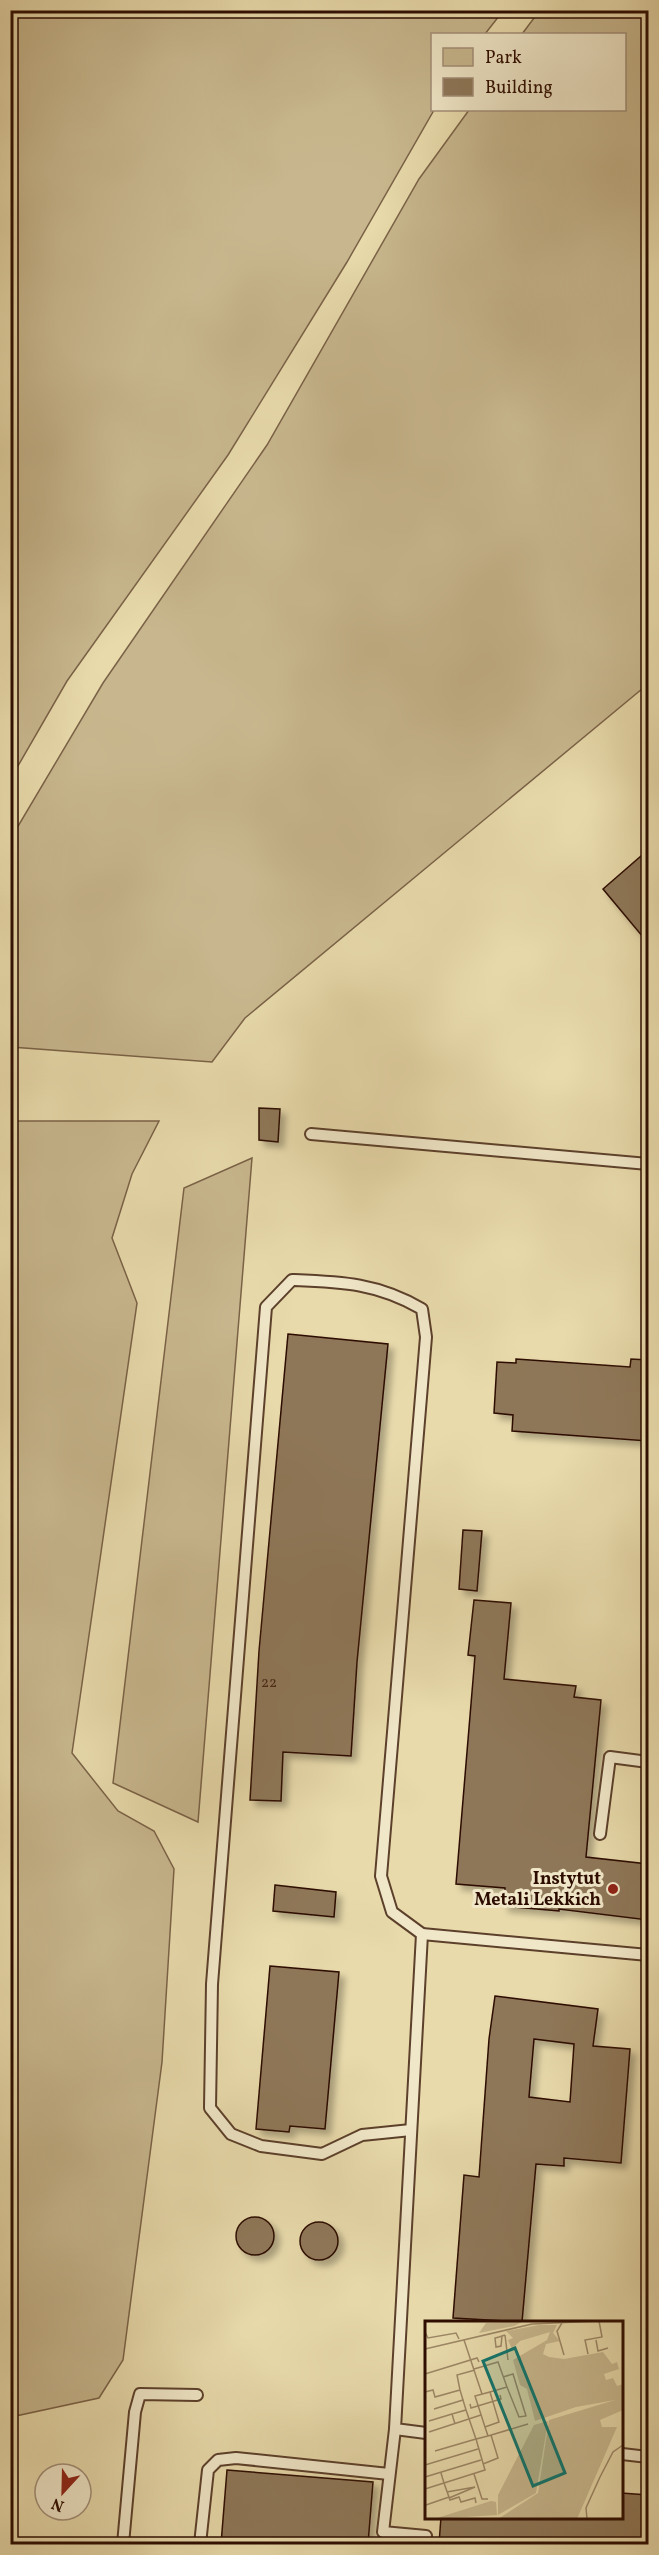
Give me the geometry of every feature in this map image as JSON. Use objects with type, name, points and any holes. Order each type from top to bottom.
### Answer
[{"type":"lane","points":[[310,1134],[648,1164]]},
{"type":"lane","points":[[411,2130],[362,2135],[322,2154],[261,2146],[231,2134],[210,2108],[212,1984],[266,1307],[292,1280],[349,1282],[404,1299],[422,1309],[426,1337],[381,1876],[392,1912],[422,1934],[648,1955]]},
{"type":"lane","points":[[600,1834],[609,1757],[648,1762]]},
{"type":"lane","points":[[422,1934],[395,2429],[383,2532],[426,2536]]},
{"type":"lane","points":[[123,2544],[135,2412],[140,2394],[197,2395]]},
{"type":"lane","points":[[395,2429],[425,2433]]},
{"type":"lane","points":[[623,2454],[648,2457]]},
{"type":"lane","points":[[200,2544],[208,2470],[218,2460],[236,2458],[389,2474]]},
{"type":"green space","points":[[540,10],[648,11],[648,684],[245,1018],[212,1062],[11,1047],[11,838],[103,683],[267,445],[419,179],[468,111],[626,111],[626,33],[523,33]]},
{"type":"green space","points":[[10,11],[503,11],[486,33],[431,33],[431,111],[433,111],[347,262],[228,455],[67,681],[11,778]]},
{"type":"green space","points":[[11,1121],[159,1121],[132,1174],[112,1238],[137,1303],[72,1753],[118,1811],[154,1831],[174,1869],[162,2062],[123,2360],[99,2398],[11,2417]]},
{"type":"green space","points":[[252,1158],[198,1822],[113,1783],[184,1188]]},
{"type":"building","points":[[648,850],[648,943],[603,889]]},
{"type":"building","points":[[259,1108],[280,1109],[278,1142],[259,1140]]},
{"type":"building","points":[[288,1334],[388,1344],[357,1662],[351,1756],[283,1752],[281,1801],[250,1800],[259,1651]]},
{"type":"building","points":[[516,1359],[630,1367],[631,1359],[648,1360],[648,1441],[512,1431],[513,1415],[494,1413],[497,1362],[516,1363]]},
{"type":"building","points":[[463,1530],[482,1531],[477,1591],[459,1589]]},
{"type":"building","points":[[474,1600],[511,1603],[504,1679],[576,1686],[574,1697],[601,1700],[586,1857],[648,1864],[648,1920],[559,1909],[559,1911],[503,1906],[505,1888],[456,1884],[475,1656],[468,1655]]},
{"type":"building","points":[[275,1885],[336,1892],[334,1917],[273,1911]]},
{"type":"building","points":[[270,1966],[339,1972],[325,2129],[290,2126],[289,2132],[256,2129]]},
{"type":"building","points":[[495,1996],[598,2009],[593,2046],[630,2049],[621,2163],[564,2158],[564,2166],[536,2164],[522,2321],[453,2318],[464,2175],[479,2177],[489,2039]],"holes":[[[534,2039],[574,2044],[570,2102],[529,2097]]]},
{"type":"building","points":[[255,2217],[268,2223],[274,2236],[268,2249],[255,2255],[242,2249],[236,2236],[242,2223]]},
{"type":"building","points":[[319,2222],[332,2228],[338,2241],[332,2254],[319,2260],[306,2254],[300,2241],[306,2228]]},
{"type":"building","points":[[227,2470],[373,2482],[368,2544],[221,2544]]},
{"type":"building","points":[[623,2493],[648,2495],[648,2544],[439,2544],[441,2519],[623,2519]]},
{"type":"place","name":"Instytut Metali Lekkich","points":[[613,1889]]}]
